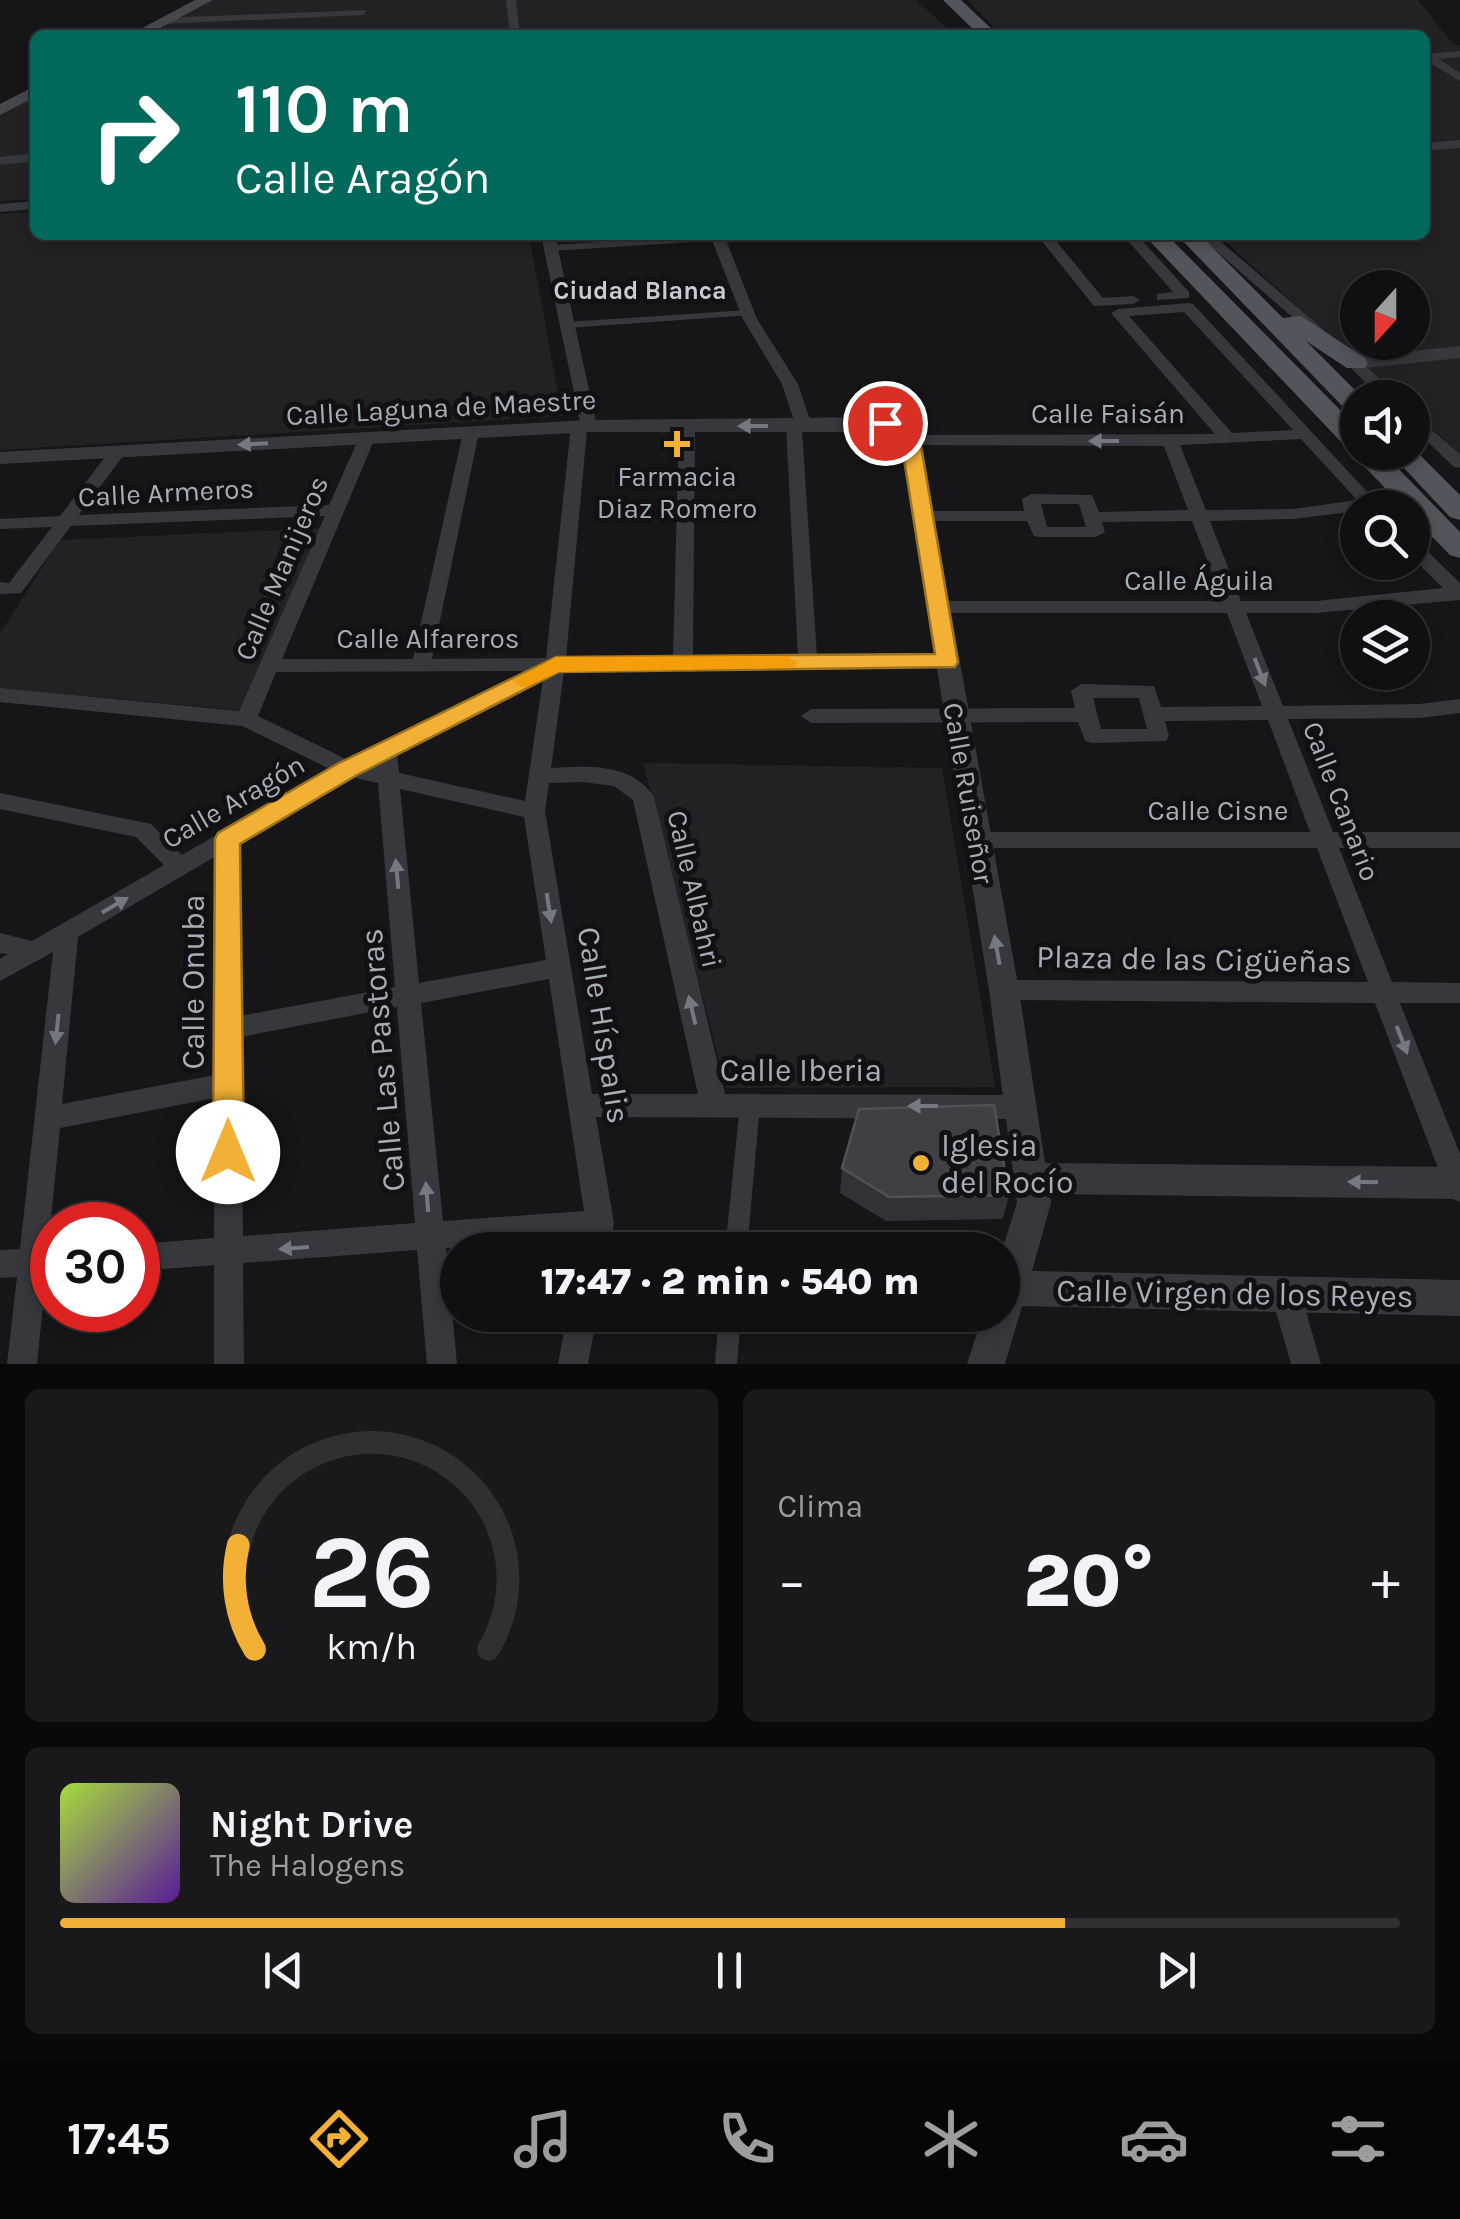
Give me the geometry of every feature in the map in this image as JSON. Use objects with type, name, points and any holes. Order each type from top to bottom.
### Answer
[{"type":"main road","points":[[133,30],[192,0]]},
{"type":"main road","points":[[145,30],[206,0]]},
{"type":"main road","points":[[928,0],[960,30]]},
{"type":"main road","points":[[961,1],[988,30]]},
{"type":"main road","points":[[0,103],[30,89]]},
{"type":"main road","points":[[0,110],[30,90]]},
{"type":"main road","points":[[1162,240],[1340,391]]},
{"type":"main road","points":[[1191,240],[1223,288],[1340,423]]},
{"type":"main road","points":[[1158,265],[1223,288],[1356,363]]},
{"type":"main road","points":[[1383,470],[1460,550]]},
{"type":"main road","points":[[1420,470],[1460,511]]},
{"type":"street","points":[[515,30],[511,1],[531,0]]},
{"type":"street","points":[[162,20],[363,12]]},
{"type":"street","points":[[1430,57],[1460,54]]},
{"type":"street","points":[[1430,59],[1460,78]]},
{"type":"street","points":[[1430,147],[1460,144]]},
{"type":"street","points":[[0,161],[30,158]]},
{"type":"street","points":[[0,208],[30,205]]},
{"type":"street","points":[[549,241],[583,240]]},
{"type":"street","points":[[719,240],[748,313],[790,384],[799,426],[808,663]]},
{"type":"street","points":[[1048,240],[1098,303],[1184,295],[1135,240]]},
{"type":"street","points":[[1211,240],[1373,380]]},
{"type":"street","name":"Calle Híspalis","points":[[549,241],[584,426],[534,811],[597,1232]]},
{"type":"street","points":[[1228,439],[1118,312],[1188,306],[1357,490]]},
{"type":"street","points":[[567,324],[748,313]]},
{"type":"street","points":[[1356,363],[1460,352]]},
{"type":"street","name":"Calle Laguna de Maestre","points":[[0,458],[584,426],[885,423],[904,428],[910,440]]},
{"type":"street","points":[[682,664],[688,426]]},
{"type":"street","points":[[421,666],[471,432]]},
{"type":"street","name":"Calle Faisán","points":[[910,440],[1170,441],[1306,434]]},
{"type":"street","points":[[1430,435],[1460,463]]},
{"type":"street","name":"Calle Manijeros","points":[[246,719],[367,438]]},
{"type":"street","name":"Calle Ruiseñor","points":[[910,440],[1004,990],[1031,1178],[1034,1203],[1020,1251]]},
{"type":"street","name":"Calle Canario","points":[[1170,441],[1459,1185]]},
{"type":"street","points":[[0,588],[14,590],[118,452]]},
{"type":"street","points":[[1031,499],[1086,499],[1092,517],[1096,532],[1040,532],[1031,499]]},
{"type":"street","points":[[1092,517],[1293,514],[1340,509]]},
{"type":"street","name":"Calle Armeros","points":[[0,524],[66,525],[336,510]]},
{"type":"street","points":[[924,516],[1034,516]]},
{"type":"street","points":[[1430,564],[1459,593]]},
{"type":"street","name":"Calle Águila","points":[[939,607],[1316,607],[1459,593]]},
{"type":"street","name":"Calle Alfareros","points":[[269,666],[947,662]]},
{"type":"street","name":"Calle Aragón","points":[[0,971],[348,769],[556,664]]},
{"type":"street","points":[[1081,691],[1147,691],[1153,714],[1159,736],[1092,736],[1081,691]]},
{"type":"street","points":[[0,696],[246,719],[348,769],[534,811]]},
{"type":"street","points":[[1153,714],[1418,712],[1460,706]]},
{"type":"street","points":[[811,716],[1086,714]]},
{"type":"street","name":"Calle Las Pastoras","points":[[386,750],[442,1364]]},
{"type":"street","name":"Calle Albahri","points":[[539,776],[613,775],[632,782],[643,797],[714,1105]]},
{"type":"street","points":[[0,801],[143,830],[180,866]]},
{"type":"street","name":"Calle Onuba","points":[[227,839],[229,1364]]},
{"type":"street","name":"Calle Cisne","points":[[976,840],[1460,840]]},
{"type":"street","points":[[45,1202],[48,1119],[67,932]]},
{"type":"street","points":[[0,943],[35,950]]},
{"type":"street","points":[[228,1030],[559,967]]},
{"type":"street","name":"Plaza de las Cigüeñas","points":[[1004,990],[1460,993]]},
{"type":"street","points":[[48,1119],[228,1084]]},
{"type":"street","name":"Calle Iberia","points":[[581,1104],[1020,1106]]},
{"type":"street","points":[[738,1232],[750,1105]]},
{"type":"street","points":[[1031,1178],[1459,1185]]},
{"type":"street","points":[[160,1256],[440,1239]]},
{"type":"street","points":[[0,1264],[30,1263]]},
{"type":"street","points":[[1286,1294],[1306,1364]]},
{"type":"street","name":"Calle Virgen de los Reyes","points":[[1020,1304],[1286,1294],[1460,1298]]},
{"type":"street","points":[[22,1364],[30,1323]]},
{"type":"street","points":[[573,1364],[579,1332]]},
{"type":"street","points":[[726,1364],[729,1332]]},
{"type":"street","name":"Calle Ruiseñor","points":[[986,1364],[996,1332]]},
{"type":"shaded area","points":[[214,0],[916,0],[949,30],[157,30]]},
{"type":"shaded area","points":[[968,0],[1418,0],[1454,45],[1460,45],[1460,454],[1430,427],[1430,380],[1379,380],[1357,360],[1430,360],[1430,270],[1340,270],[1340,345],[1224,240],[1430,240],[1430,30],[996,30]]},
{"type":"shaded area","points":[[30,98],[30,199],[0,201],[0,114]]},
{"type":"shaded area","points":[[30,212],[30,240],[530,240],[562,416],[0,450],[0,214]]},
{"type":"shaded area","points":[[320,528],[239,710],[0,688],[0,633],[60,540]]},
{"type":"shaded area","points":[[643,763],[942,768],[995,1087],[726,1088]]},
{"type":"building","name":"Iglesia del Rocío","points":[[994,1105],[1009,1195],[889,1197],[842,1168],[859,1109]]},
{"type":"slow traffic","points":[[524,681],[556,664],[786,663]]},
{"type":"place","name":"Farmacia Diaz Romero","points":[[677,444]]},
{"type":"place","name":"Iglesia del Rocío","points":[[921,1163]]},
{"type":"district","name":"Ciudad Blanca","points":[[640,290]]},
{"type":"route","points":[[228,1152],[227,839],[348,769],[556,664],[947,662],[910,440],[904,428],[885,423]]}]
